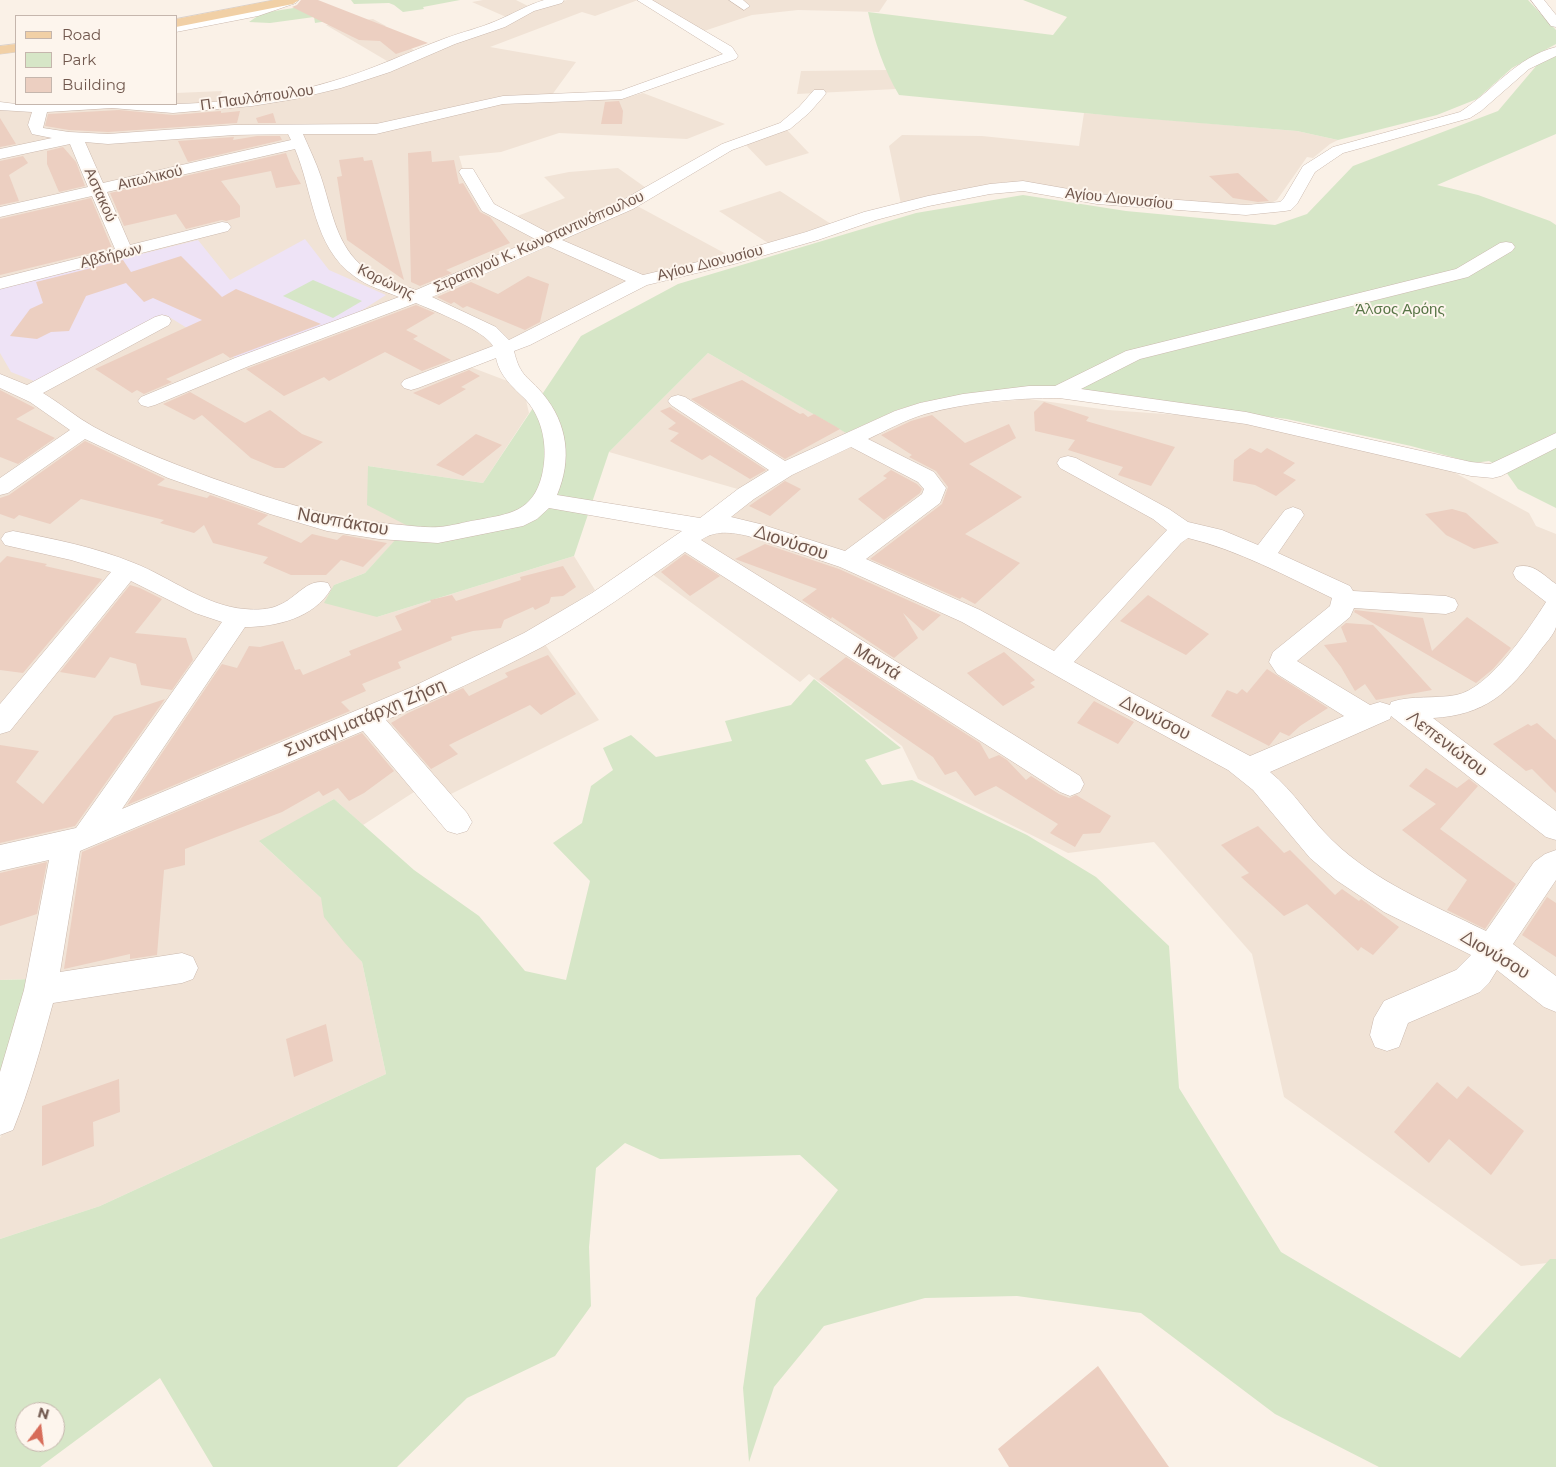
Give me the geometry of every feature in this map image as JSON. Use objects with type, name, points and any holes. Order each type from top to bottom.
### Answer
[{"type":"main road","points":[[175,15],[254,0]]},
{"type":"main road","points":[[178,23],[292,0]]},
{"type":"main road","points":[[0,42],[15,40]]},
{"type":"street","points":[[178,28],[252,13],[292,0]]},
{"type":"street","name":"Π. Παυλόπουλου","points":[[120,105],[173,109],[252,102],[295,95],[336,85],[386,69],[450,41],[493,26],[530,8],[558,0]]},
{"type":"street","points":[[41,108],[35,125],[37,131],[75,138],[118,139],[234,130],[297,136],[376,129],[509,99],[622,95],[731,56],[727,50],[643,0]]},
{"type":"street","points":[[1537,0],[1556,23]]},
{"type":"street","points":[[0,50],[15,48]]},
{"type":"street","name":"Αγίου Διονυσίου","points":[[411,384],[504,349],[641,281],[728,260],[812,236],[901,207],[1005,187],[1028,186],[1087,198],[1156,204],[1246,210],[1280,207],[1291,200],[1309,169],[1333,152],[1354,144],[1465,115],[1476,108],[1524,66],[1556,51]]},
{"type":"street","name":"Στρατηγού Κ. Κωνσταντινόπουλου","points":[[148,401],[242,362],[416,297],[639,199],[727,147],[782,128],[804,110],[819,93]]},
{"type":"street","name":"Π. Παυλόπουλου","points":[[0,106],[41,108],[90,105]]},
{"type":"street","name":"Αιτωλικού","points":[[0,212],[98,190],[297,136]]},
{"type":"street","name":"Κορώνης","points":[[297,136],[315,182],[329,234],[345,257],[360,273],[416,297],[490,332],[500,339],[509,370],[541,405],[553,434],[556,448],[555,466],[550,488],[544,500]]},
{"type":"street","points":[[0,154],[75,138]]},
{"type":"street","name":"Αστακού","points":[[75,138],[125,253]]},
{"type":"street","points":[[467,172],[488,207],[547,239],[641,281]]},
{"type":"street","name":"Αβδήρων","points":[[0,284],[222,227]]},
{"type":"street","points":[[1059,392],[1133,355],[1462,273],[1506,247]]},
{"type":"street","points":[[28,393],[162,321]]},
{"type":"street","points":[[0,368],[0,373]]},
{"type":"street","name":"Ναυπάκτου","points":[[0,380],[28,393],[84,430],[114,446],[176,473],[278,509],[327,523],[379,531],[438,535],[515,521],[529,514],[544,500]]},
{"type":"street","name":"Συνταγματάρχη Ζήση","points":[[0,858],[76,840],[460,676],[533,640],[601,599],[695,533],[746,494],[784,470],[891,419],[929,407],[1029,392],[1059,392],[1246,418],[1472,469],[1493,471],[1556,440]]},
{"type":"street","points":[[678,401],[784,470]]},
{"type":"street","points":[[0,488],[84,430]]},
{"type":"street","points":[[848,561],[932,498],[935,488],[926,477],[852,438]]},
{"type":"street","points":[[1068,463],[1161,514],[1184,531]]},
{"type":"street","points":[[544,500],[695,533]]},
{"type":"street","points":[[1263,556],[1293,515]]},
{"type":"street","name":"Διονύσου","points":[[695,533],[729,525],[745,528],[848,561],[971,616],[1248,769],[1321,848],[1346,871],[1395,902],[1492,949],[1525,971],[1556,996]]},
{"type":"street","points":[[1057,664],[1173,537],[1184,531],[1195,531],[1214,536],[1263,556],[1341,592],[1344,599],[1342,609],[1336,616],[1282,659],[1282,662],[1286,667],[1368,717]]},
{"type":"street","name":"Μαντά","points":[[695,533],[1070,784]]},
{"type":"street","points":[[4,543],[65,551],[127,569],[218,613],[238,618],[281,614],[294,608],[319,589]]},
{"type":"street","points":[[0,723],[127,569]]},
{"type":"street","points":[[1525,573],[1556,597]]},
{"type":"street","points":[[1344,599],[1446,605]]},
{"type":"street","name":"Λεπενιώτου","points":[[1401,709],[1444,707],[1465,703],[1489,691],[1529,644],[1556,606]]},
{"type":"street","points":[[0,1117],[15,1080],[40,990],[76,840],[238,618]]},
{"type":"street","points":[[1248,769],[1368,717],[1381,712],[1401,709]]},
{"type":"street","name":"Λεπενιώτου","points":[[1401,709],[1556,828]]},
{"type":"street","points":[[367,717],[457,822]]},
{"type":"street","points":[[1387,1035],[1391,1018],[1396,1012],[1468,981],[1478,972],[1510,920],[1545,871],[1556,863]]},
{"type":"street","points":[[40,990],[182,968]]},
{"type":"shaded area","points":[[516,0],[534,9],[567,0],[638,0],[595,16],[582,12],[490,47],[576,62],[549,99],[622,99],[643,93],[725,124],[687,139],[559,133],[501,152],[459,156],[464,173],[504,221],[565,198],[544,177],[569,172],[618,168],[649,190],[628,201],[728,255],[558,318],[460,363],[510,382],[525,396],[529,413],[483,483],[368,466],[409,526],[365,573],[334,585],[377,617],[574,556],[595,590],[534,629],[599,720],[445,797],[431,781],[363,825],[334,799],[260,842],[321,898],[362,962],[386,1074],[100,1206],[0,1239],[0,1138],[16,1105],[53,978],[0,980],[0,110],[8,111],[18,105],[178,105],[178,93],[222,91],[215,107],[323,92],[399,68],[326,25],[373,19],[386,26],[382,28],[422,56],[513,20],[472,2]]},
{"type":"shaded area","points":[[648,0],[887,0],[879,12],[798,10],[752,15],[701,32]]},
{"type":"shaded area","points":[[887,70],[896,89],[797,94],[801,71]]},
{"type":"shaded area","points":[[1084,113],[1297,131],[1338,140],[1313,158],[1307,157],[1277,200],[1271,203],[1238,204],[1095,195],[1022,182],[1004,182],[958,190],[901,204],[889,146],[902,135],[982,136],[1079,146]]},
{"type":"shaded area","points":[[786,129],[809,153],[766,166],[743,142]]},
{"type":"shaded area","points":[[780,191],[831,224],[768,243],[719,211]]},
{"type":"shaded area","points":[[305,239],[329,270],[386,295],[353,316],[237,359],[166,315],[39,383],[11,372],[0,353],[0,289],[198,240],[230,280]]},
{"type":"shaded area","points":[[708,353],[857,439],[922,412],[952,406],[1029,399],[1108,410],[1222,418],[1435,462],[1529,513],[1536,526],[1556,534],[1556,1262],[1521,1266],[1284,1097],[1252,954],[1154,842],[1068,853],[918,779],[902,746],[809,674],[800,682],[652,574],[717,530],[755,494],[609,452]]},
{"type":"green space","points":[[351,0],[460,0],[403,12],[389,3],[354,4]]},
{"type":"green space","points":[[1023,0],[1528,0],[1556,30],[1556,44],[1512,68],[1477,99],[1437,115],[1338,140],[1297,131],[1125,117],[899,95],[880,55],[868,12],[1053,35],[1067,17]]},
{"type":"green space","points":[[300,7],[340,19],[315,23],[314,17],[270,23],[249,22],[262,13]]},
{"type":"green space","name":"Άλσος Αρόης","points":[[1556,56],[1556,134],[1437,185],[1478,195],[1550,221],[1556,225],[1556,508],[1518,489],[1504,469],[1489,461],[1474,463],[1411,446],[1287,419],[1031,386],[924,402],[897,410],[846,433],[708,353],[609,452],[574,556],[377,617],[324,603],[334,585],[365,573],[408,526],[367,505],[368,466],[483,483],[581,336],[678,284],[916,213],[1023,195],[1126,211],[1275,225],[1307,214],[1353,166],[1498,111],[1537,65]]},
{"type":"green space","points":[[313,280],[362,301],[333,318],[283,296]]},
{"type":"green space","points":[[814,679],[901,748],[865,760],[882,785],[912,780],[1027,835],[1096,877],[1169,946],[1179,1088],[1281,1252],[1460,1358],[1550,1259],[1556,1259],[1556,1467],[1379,1467],[1275,1414],[1141,1313],[1017,1296],[925,1298],[824,1326],[774,1387],[749,1462],[743,1388],[756,1298],[838,1190],[800,1155],[660,1159],[625,1143],[596,1168],[589,1247],[591,1306],[555,1356],[467,1398],[397,1467],[213,1467],[160,1378],[65,1448],[65,1402],[15,1402],[15,1452],[60,1452],[40,1467],[0,1467],[0,1239],[100,1206],[386,1074],[362,962],[324,917],[321,898],[259,841],[334,799],[414,870],[479,916],[525,971],[566,980],[590,881],[553,843],[582,823],[591,786],[613,770],[603,748],[631,735],[656,757],[732,741],[725,721],[791,705]]},
{"type":"green space","points":[[35,979],[0,1094],[0,980]]},
{"type":"building","points":[[301,0],[318,0],[428,43],[396,54],[380,41],[359,40],[292,7]]},
{"type":"building","points":[[619,101],[623,111],[622,124],[601,124],[605,102]]},
{"type":"building","points":[[119,110],[173,115],[240,111],[237,123],[108,132],[69,130],[45,126],[48,114]]},
{"type":"building","points":[[273,113],[276,123],[258,123],[256,118]]},
{"type":"building","points":[[0,118],[16,144],[0,147]]},
{"type":"building","points":[[257,136],[280,136],[282,140],[188,162],[178,141],[234,137],[233,140]]},
{"type":"building","points":[[63,147],[76,162],[85,186],[59,192],[47,164],[47,151]]},
{"type":"building","points":[[431,151],[432,162],[454,160],[459,184],[463,183],[480,212],[490,217],[510,243],[446,270],[452,273],[420,286],[411,282],[408,153]]},
{"type":"building","points":[[286,153],[292,169],[301,184],[276,188],[271,171],[221,181],[240,206],[240,217],[226,221],[222,220],[186,229],[176,214],[124,226],[110,193]]},
{"type":"building","points":[[23,156],[28,163],[9,175],[19,201],[0,205],[0,161]]},
{"type":"building","points":[[363,157],[364,161],[372,160],[404,280],[347,240],[337,177],[342,176],[339,160]]},
{"type":"building","points":[[1238,173],[1269,201],[1258,202],[1233,198],[1209,176]]},
{"type":"building","points":[[91,198],[112,248],[0,275],[0,219]]},
{"type":"building","points":[[181,256],[222,297],[236,289],[321,324],[230,358],[223,353],[166,379],[172,382],[144,394],[137,390],[132,393],[95,369],[202,320],[153,298],[144,302],[126,283],[86,296],[69,331],[51,332],[37,339],[10,336],[30,309],[43,303],[36,282],[123,260],[131,272]]},
{"type":"building","points":[[528,276],[549,284],[540,322],[525,330],[467,306],[463,308],[454,302],[451,304],[437,297],[471,282],[498,294]]},
{"type":"building","points":[[416,305],[435,313],[406,330],[418,336],[413,339],[451,360],[422,371],[385,352],[329,381],[324,377],[284,396],[246,369]]},
{"type":"building","points":[[469,370],[480,376],[461,387],[466,389],[439,405],[413,393]]},
{"type":"building","points":[[742,380],[800,414],[803,413],[808,417],[814,414],[840,429],[785,459],[691,399]]},
{"type":"building","points":[[0,390],[35,408],[16,419],[55,438],[18,464],[0,457]]},
{"type":"building","points":[[190,392],[245,423],[270,410],[302,434],[323,442],[284,468],[275,468],[251,458],[202,415],[194,420],[163,404]]},
{"type":"building","points":[[1044,402],[1089,417],[1086,421],[1175,447],[1151,486],[1118,475],[1123,467],[1068,450],[1075,440],[1035,431],[1034,412]]},
{"type":"building","points":[[670,407],[766,470],[750,479],[710,455],[702,460],[670,441],[679,433],[668,429],[676,423],[660,411]]},
{"type":"building","points":[[932,415],[965,443],[1009,424],[1016,438],[969,464],[1022,497],[965,534],[1020,563],[975,604],[870,559],[942,504],[948,487],[936,471],[909,457],[912,455],[881,435],[911,421]]},
{"type":"building","points":[[476,434],[502,445],[463,476],[436,465]]},
{"type":"building","points":[[85,441],[165,479],[157,485],[207,498],[210,495],[268,515],[257,524],[301,543],[312,534],[337,540],[343,535],[387,543],[363,567],[341,560],[326,575],[291,575],[263,563],[268,557],[213,543],[204,525],[194,533],[160,523],[164,520],[81,499],[50,524],[19,515],[14,519],[0,514],[0,498],[9,495]]},
{"type":"building","points":[[1250,448],[1261,453],[1267,448],[1295,463],[1283,473],[1296,480],[1276,496],[1255,485],[1233,481],[1234,460]]},
{"type":"building","points":[[891,470],[917,484],[922,489],[920,493],[884,520],[858,499],[887,478],[883,476]]},
{"type":"building","points":[[785,481],[801,489],[770,516],[749,506]]},
{"type":"building","points":[[1452,509],[1466,513],[1499,543],[1474,549],[1446,535],[1425,514]]},
{"type":"building","points":[[765,544],[839,569],[941,615],[923,631],[903,613],[918,638],[894,658],[832,617],[831,619],[802,600],[817,589],[735,559]]},
{"type":"building","points":[[685,554],[720,576],[690,596],[661,572]]},
{"type":"building","points":[[7,556],[47,564],[45,566],[102,579],[23,673],[0,670],[0,563]]},
{"type":"building","points":[[563,566],[576,587],[563,596],[551,597],[549,603],[535,610],[533,607],[504,620],[501,628],[473,631],[451,637],[452,640],[398,662],[401,668],[362,684],[366,691],[341,702],[350,711],[127,805],[222,664],[237,668],[249,646],[260,647],[283,641],[295,670],[300,669],[303,675],[351,655],[349,651],[402,630],[395,616],[431,602],[430,600],[452,595],[456,601],[521,580],[520,577]]},
{"type":"building","points":[[130,585],[162,599],[135,633],[186,638],[193,660],[172,690],[141,685],[136,664],[110,657],[95,678],[60,672]]},
{"type":"building","points":[[1148,595],[1209,634],[1186,655],[1120,621]]},
{"type":"building","points":[[1355,610],[1423,618],[1432,651],[1467,617],[1511,648],[1493,669],[1476,683],[1354,612]]},
{"type":"building","points":[[1346,623],[1373,625],[1432,690],[1376,700],[1365,684],[1355,691],[1341,667],[1324,645],[1347,642],[1341,627]]},
{"type":"building","points":[[1004,652],[1035,680],[1030,683],[1035,687],[1003,706],[967,673]]},
{"type":"building","points":[[548,655],[576,694],[541,715],[530,705],[449,745],[458,754],[431,769],[391,723],[408,713],[463,688],[469,696],[508,677],[505,673]]},
{"type":"building","points":[[846,657],[980,743],[989,759],[999,755],[1007,760],[1026,780],[1031,776],[1059,794],[1069,798],[1076,795],[1111,816],[1100,833],[1083,834],[1075,847],[1050,833],[1058,824],[996,786],[975,796],[956,771],[945,775],[933,757],[819,679]]},
{"type":"building","points":[[1267,669],[1328,708],[1300,726],[1289,736],[1280,732],[1269,746],[1211,716],[1227,690],[1237,694],[1242,689],[1247,693]]},
{"type":"building","points":[[165,699],[75,826],[0,843],[0,745],[39,751],[16,782],[43,804],[114,716]]},
{"type":"building","points":[[1094,701],[1134,722],[1118,744],[1077,723]]},
{"type":"building","points":[[1537,723],[1556,740],[1556,793],[1532,769],[1526,771],[1493,744],[1528,724],[1531,726]]},
{"type":"building","points":[[362,733],[394,771],[364,793],[349,801],[338,788],[323,796],[319,791],[282,812],[185,849],[185,865],[164,870],[157,955],[130,959],[130,954],[64,969],[82,852]]},
{"type":"building","points":[[1426,768],[1457,788],[1469,779],[1478,786],[1440,829],[1516,884],[1485,929],[1447,910],[1467,880],[1402,830],[1436,804],[1409,786]]},
{"type":"building","points":[[1258,826],[1284,853],[1290,850],[1335,895],[1342,889],[1359,901],[1361,899],[1399,927],[1373,955],[1361,947],[1358,951],[1307,904],[1284,916],[1241,877],[1249,873],[1221,845]]},
{"type":"building","points":[[47,862],[37,914],[0,926],[0,873]]},
{"type":"building","points":[[1547,897],[1556,903],[1556,957],[1522,935]]},
{"type":"building","points":[[326,1024],[333,1061],[294,1077],[286,1039]]},
{"type":"building","points":[[119,1079],[120,1112],[93,1122],[94,1146],[42,1166],[42,1106]]},
{"type":"building","points":[[1437,1082],[1457,1099],[1468,1086],[1524,1131],[1491,1175],[1449,1139],[1429,1163],[1394,1132]]},
{"type":"building","points":[[1098,1366],[1169,1467],[1009,1467],[998,1449]]}]
